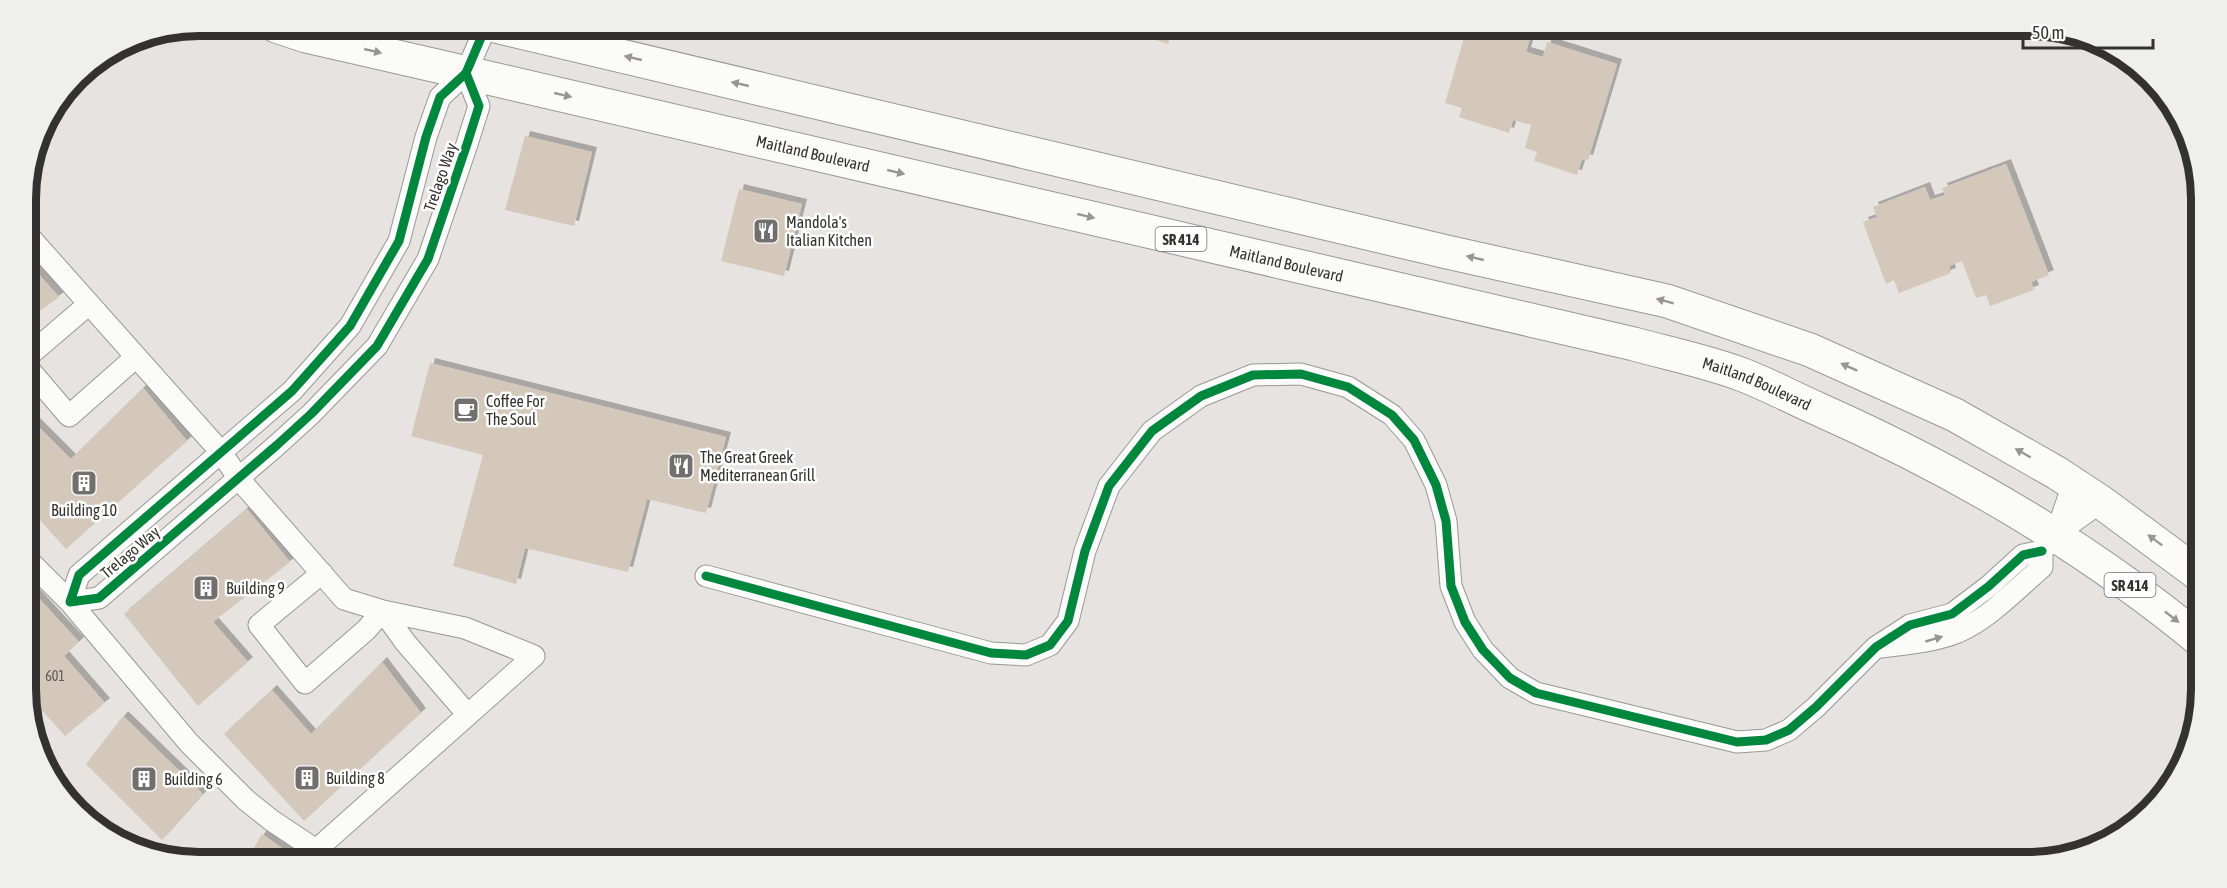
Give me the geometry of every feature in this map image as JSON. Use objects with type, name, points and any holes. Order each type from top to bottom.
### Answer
[{"type":"main road","name":"Maitland Boulevard","points":[[306,36],[1634,344],[1731,372],[1856,426],[1941,469],[2049,543],[2134,588],[2191,632]]},
{"type":"main road","points":[[537,36],[1447,252],[1667,301],[1821,355],[1955,415],[2101,502],[2191,569]]},
{"type":"street","points":[[466,73],[482,36]]},
{"type":"street","name":"Trelago Way","points":[[466,73],[479,105],[428,259],[377,346],[311,414],[239,479],[99,598],[70,602],[79,575],[292,391],[350,326],[399,241],[426,137],[440,97],[466,73]]},
{"type":"street","points":[[36,244],[221,452],[239,479],[344,599],[383,611],[465,628],[534,656],[316,850],[263,813],[189,743],[70,602],[36,568]]},
{"type":"street","points":[[36,349],[89,304]]},
{"type":"street","points":[[36,378],[69,416],[136,357]]},
{"type":"street","points":[[706,576],[991,653],[1026,655],[1050,645],[1068,621],[1085,551],[1109,486],[1152,431],[1201,396],[1253,375],[1301,374],[1348,387],[1392,414],[1414,440],[1436,485],[1446,521],[1451,586],[1465,622],[1483,650],[1510,678],[1536,693],[1737,742],[1766,740],[1789,730],[1876,647],[1926,641],[1959,632],[1996,608],[2042,567],[2049,543],[2073,484]]},
{"type":"street","points":[[2049,543],[2101,502]]},
{"type":"street","points":[[322,573],[259,625],[305,683],[366,630],[383,611]]},
{"type":"street","points":[[383,611],[405,642],[468,715]]},
{"type":"building","points":[[1144,36],[1171,36],[1168,44]]},
{"type":"building","points":[[1465,36],[1531,36],[1526,52],[1543,57],[1547,42],[1617,64],[1588,160],[1582,159],[1577,175],[1534,161],[1537,152],[1525,148],[1531,125],[1513,120],[1509,133],[1459,117],[1462,108],[1445,103]]},
{"type":"building","points":[[525,136],[592,152],[574,226],[505,210]]},
{"type":"building","points":[[2006,164],[2049,275],[2031,282],[2034,290],[1990,306],[1986,295],[1976,298],[1962,261],[1949,266],[1951,273],[1899,293],[1894,280],[1886,284],[1863,222],[1877,217],[1873,207],[1925,187],[1930,200],[1945,195],[1942,188]]},
{"type":"building","points":[[739,189],[802,204],[784,276],[721,261]]},
{"type":"building","points":[[36,271],[59,297],[36,314]]},
{"type":"building","points":[[430,363],[726,437],[706,513],[647,499],[628,572],[525,548],[516,584],[453,566],[483,455],[411,436]]},
{"type":"building","name":"Building 10","points":[[143,388],[187,441],[66,549],[36,516],[36,424],[71,459]]},
{"type":"building","name":"Building 9","points":[[247,509],[290,562],[213,622],[248,662],[198,706],[124,614]]},
{"type":"building","points":[[36,595],[79,642],[64,656],[105,703],[65,736],[37,705]]},
{"type":"building","name":"Building 8","points":[[382,662],[421,713],[304,821],[224,734],[272,690],[311,734]]},
{"type":"building","name":"Building 6","points":[[123,716],[203,794],[162,840],[86,764]]},
{"type":"building","points":[[262,834],[288,852],[252,852]]},
{"type":"cycle path","points":[[466,73],[482,36]]},
{"type":"cycle path","points":[[466,73],[479,106],[467,144],[428,259],[377,346],[311,414],[277,445],[99,598],[70,602],[79,575],[292,391],[350,326],[399,241],[426,137],[440,97],[466,73]]},
{"type":"cycle path","points":[[706,576],[991,653],[1026,655],[1050,645],[1068,621],[1085,551],[1109,486],[1152,431],[1201,396],[1253,375],[1301,374],[1348,387],[1392,415],[1414,440],[1436,485],[1446,521],[1451,586],[1465,622],[1483,650],[1510,678],[1536,693],[1737,742],[1766,740],[1789,730],[1816,707],[1876,647],[1910,625],[1952,614],[1989,586],[2023,555],[2042,551]]},
{"type":"place","name":"Mandola's Italian Kitchen","points":[[766,231]]},
{"type":"place","name":"Coffee For The Soul","points":[[466,410]]},
{"type":"place","name":"The Great Greek Mediterranean Grill","points":[[681,466]]},
{"type":"place","name":"Building 10","points":[[84,483]]},
{"type":"place","name":"Building 9","points":[[206,588]]},
{"type":"place","name":"Building 8","points":[[307,778]]},
{"type":"place","name":"Building 6","points":[[144,779]]}]
